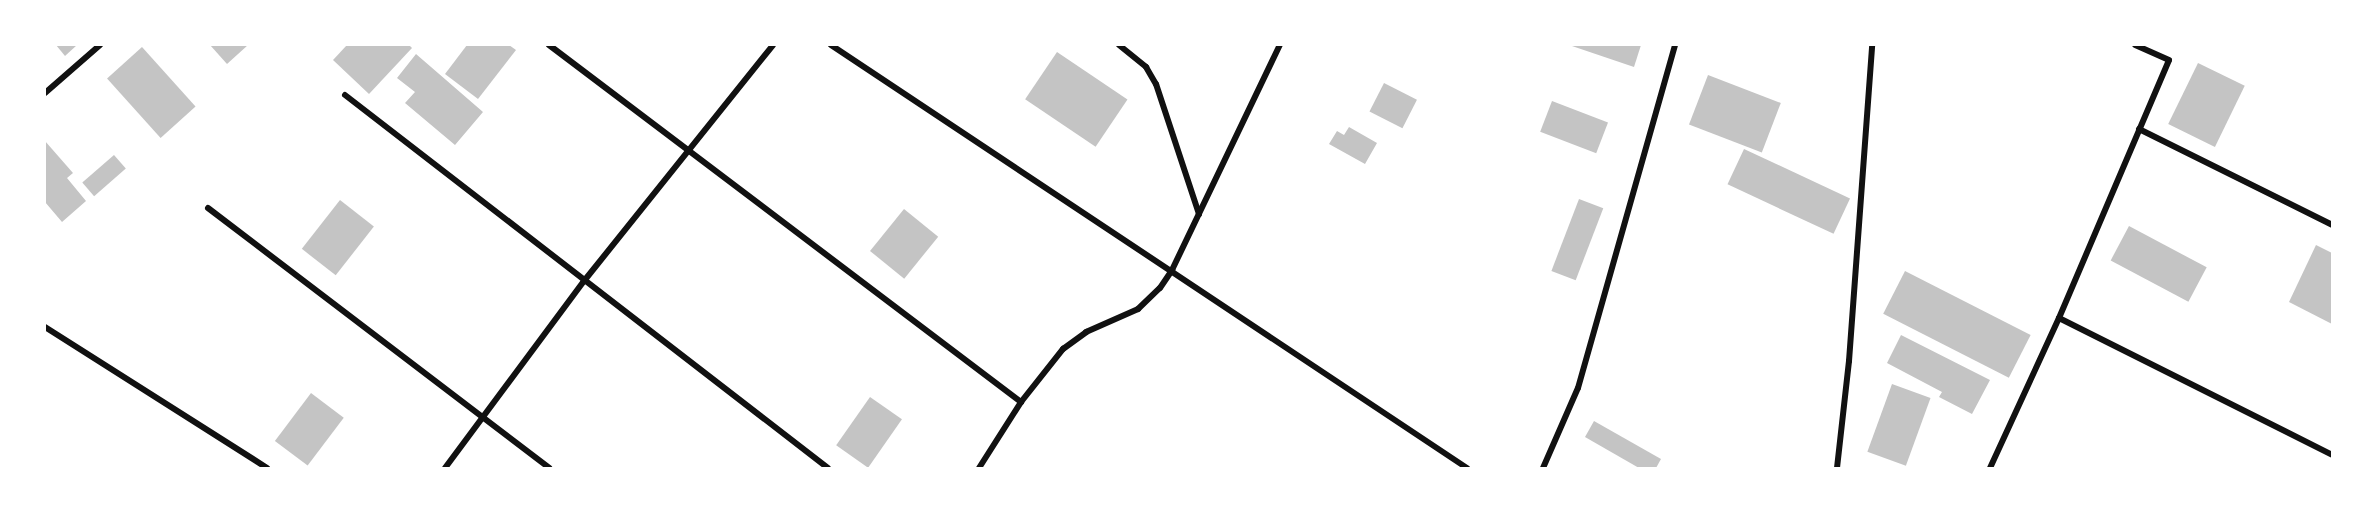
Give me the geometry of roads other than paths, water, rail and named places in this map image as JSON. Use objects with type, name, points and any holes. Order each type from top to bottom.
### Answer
[{"type":"street","points":[[45,93],[100,45]]},
{"type":"street","points":[[549,45],[1021,402]]},
{"type":"street","points":[[445,468],[584,281],[773,45]]},
{"type":"street","points":[[831,45],[1467,468]]},
{"type":"street","points":[[1119,45],[1146,67],[1156,84],[1199,214]]},
{"type":"street","points":[[979,468],[1021,402],[1062,349],[1074,338],[1138,309],[1160,288],[1172,270],[1280,45]]},
{"type":"street","points":[[1543,468],[1578,388],[1675,45]]},
{"type":"street","points":[[1839,467],[1872,45]]},
{"type":"street","points":[[1990,468],[2059,318],[2169,60],[2135,45]]},
{"type":"street","points":[[345,95],[828,468]]},
{"type":"street","points":[[2139,129],[2332,225]]},
{"type":"street","points":[[208,208],[549,468]]},
{"type":"street","points":[[2059,318],[2332,456]]},
{"type":"street","points":[[45,327],[267,468]]}]
